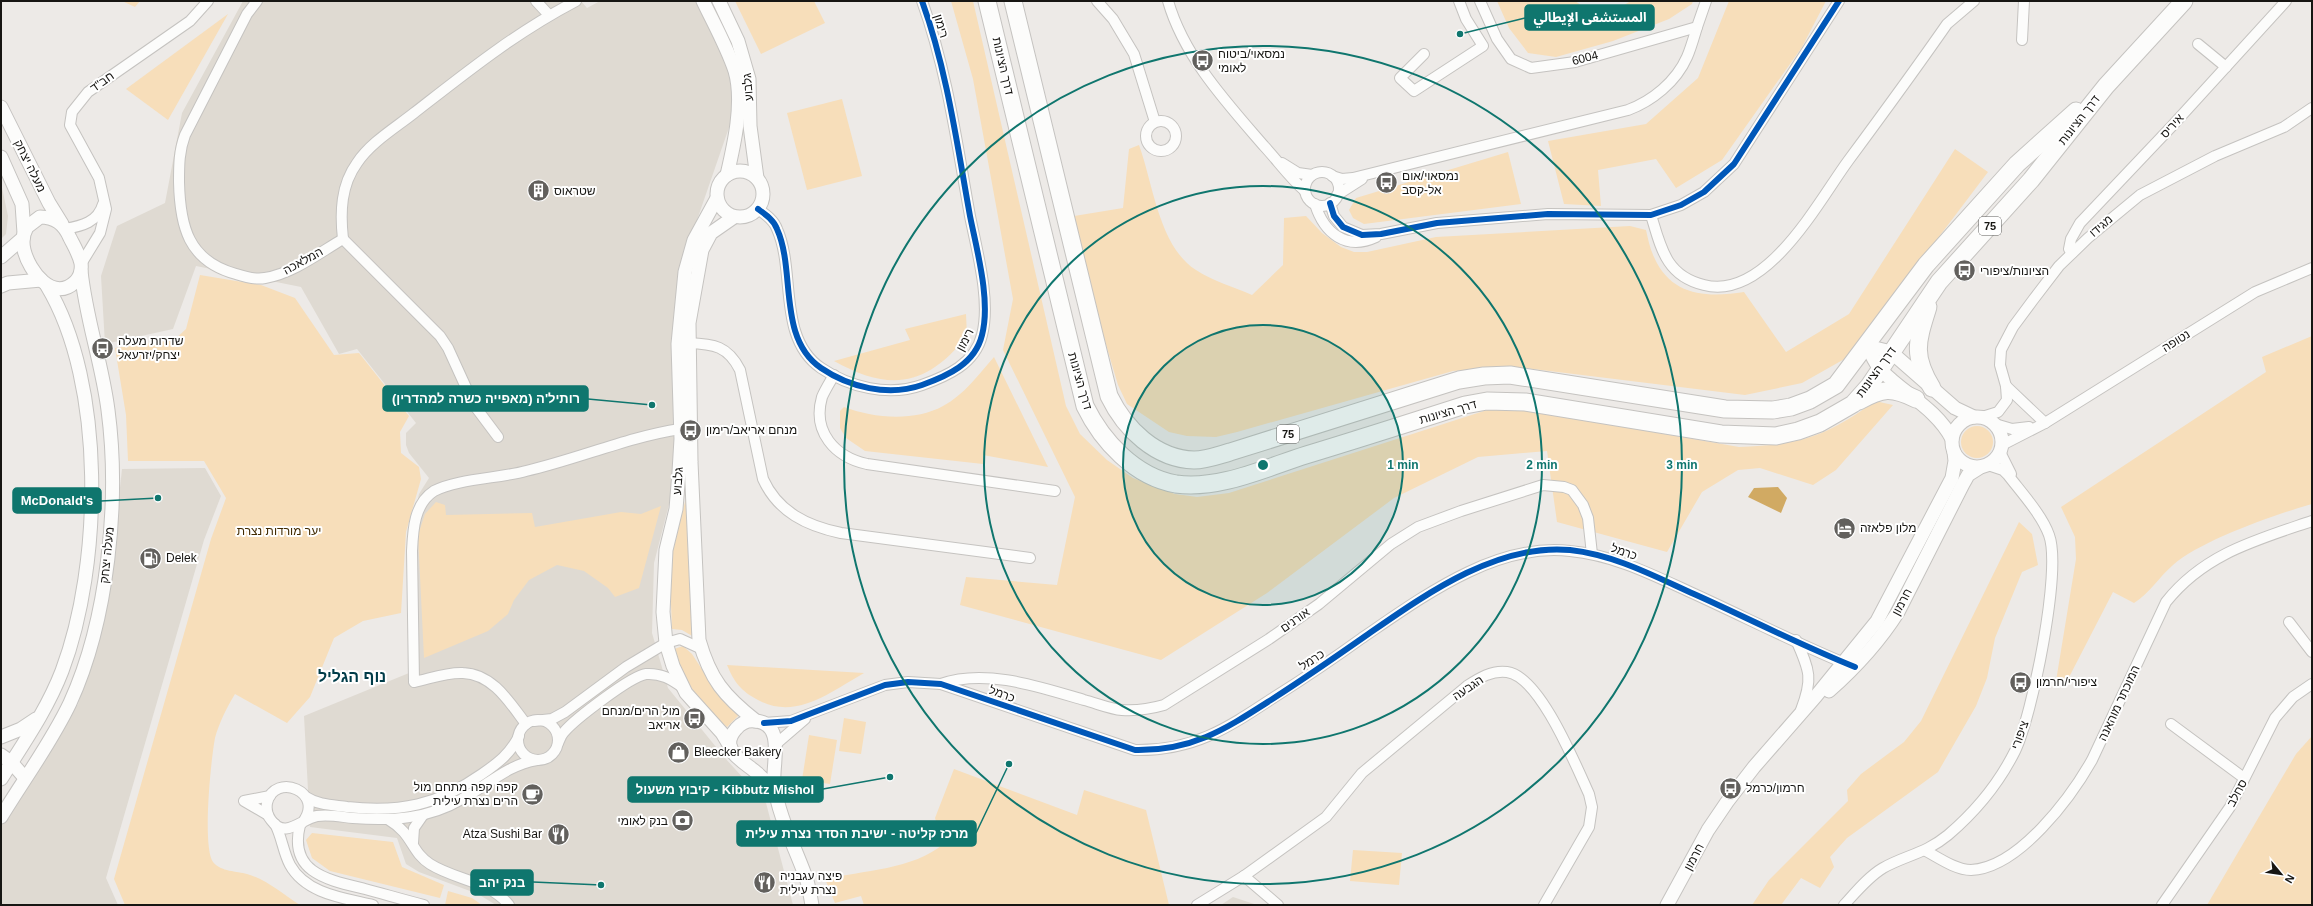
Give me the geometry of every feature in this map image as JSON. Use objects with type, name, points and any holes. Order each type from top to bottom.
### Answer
[{"type":"highway","name":"דרך הציונות","points":[[987,1],[1085,406],[1094,424],[1119,454],[1158,478],[1175,484],[1196,485],[1215,483],[1465,405],[1487,401],[1525,402],[1721,434],[1776,436],[1820,424],[1853,404],[1869,386],[1934,290],[2031,180],[2106,86],[2184,1]]},
{"type":"highway","name":"דרך הציונות","points":[[1013,1],[1109,396],[1116,410],[1136,434],[1168,455],[1188,459],[1210,457],[1459,380],[1484,376],[1529,377],[1725,409],[1773,410],[1810,400],[1827,392],[1849,370],[1926,265],[2017,164],[2106,86]]},
{"type":"highway","points":[[1932,388],[1918,361],[1917,348],[1918,336],[1934,290]]},
{"type":"highway","points":[[1853,404],[1874,393],[1890,389],[1916,399]]},
{"type":"street","name":"חב\"ד","points":[[81,268],[100,233],[106,210],[99,178],[70,125],[72,112],[88,92],[190,21],[208,1]]},
{"type":"street","name":"המלאכה","points":[[257,1],[247,14],[185,135],[179,151],[180,208],[183,225],[192,244],[209,262],[225,271],[250,278],[264,279],[288,272],[343,239]]},
{"type":"street","points":[[536,1],[549,15]]},
{"type":"street","points":[[498,437],[474,405],[440,336],[343,239],[341,205],[347,182],[357,162],[377,142],[488,55],[549,15],[576,1]]},
{"type":"street","name":"גלבוע","points":[[703,1],[720,35],[735,73],[738,108],[736,139],[727,175]]},
{"type":"street","name":"גלבוע","points":[[719,1],[738,41],[749,79],[751,132],[757,178]]},
{"type":"street","name":"רימון","points":[[758,209],[769,217],[777,228],[781,242],[793,323],[801,344],[809,357],[819,367],[857,386],[880,389],[912,389],[958,370],[972,356],[982,337],[985,316],[982,278],[947,86],[922,1]]},
{"type":"street","points":[[1097,1],[1113,19],[1134,54],[1155,122]]},
{"type":"street","points":[[1168,1],[1187,46],[1228,105],[1290,178],[1305,191],[1308,198],[1315,204],[1325,205],[1330,203],[1337,195],[1371,174]]},
{"type":"street","points":[[1459,1],[1466,19],[1484,46]]},
{"type":"street","name":"6004","points":[[1480,1],[1496,39],[1511,59],[1531,68],[1575,62],[1697,27]]},
{"type":"street","points":[[1276,160],[1298,173],[1312,175],[1322,172],[1332,176],[1348,178],[1371,174],[1628,110],[1644,103],[1667,85],[1687,58],[1706,1]]},
{"type":"street","points":[[1330,203],[1334,216],[1343,227],[1362,235],[1381,234],[1437,223],[1548,214],[1651,215],[1681,205],[1704,192],[1734,164],[1838,1]]},
{"type":"street","points":[[1651,215],[1662,253],[1674,271],[1693,283],[1714,288],[1739,284],[1756,274],[1794,238],[1947,24],[1974,1]]},
{"type":"street","points":[[2022,40],[2024,1]]},
{"type":"street","name":"איריס","points":[[2072,253],[2069,249],[2071,239],[2080,223],[2286,1]]},
{"type":"street","points":[[1424,54],[1400,78],[1414,91],[1496,39]]},
{"type":"street","points":[[2198,44],[2226,67]]},
{"type":"street","name":"מעלה יצחק","points":[[1,107],[49,203],[63,227]]},
{"type":"street","name":"מגידו","points":[[1978,417],[1998,412],[2007,400],[2006,386],[2000,365],[2001,350],[2013,327],[2060,266],[2072,253],[2106,222],[2140,195],[2214,156],[2284,127],[2312,108]]},
{"type":"street","name":"מעלה יצחק","points":[[1,157],[22,204],[23,236]]},
{"type":"street","points":[[733,172],[746,172],[757,178],[763,196],[758,209],[747,216],[734,216],[723,210],[717,198],[718,185],[727,175],[733,172]]},
{"type":"street","points":[[1305,191],[1306,183],[1312,175]]},
{"type":"street","points":[[1332,176],[1338,184],[1337,195]]},
{"type":"street","points":[[63,227],[82,226],[96,218],[101,211],[103,194]]},
{"type":"street","name":"גלבוע","points":[[717,198],[694,240],[685,272],[678,344],[680,428],[676,509],[666,550],[663,584],[663,612],[666,643],[673,666],[684,688],[722,733],[731,748]]},
{"type":"street","points":[[1315,204],[1318,216],[1330,231],[1340,238],[1357,244],[1381,234]]},
{"type":"street","name":"גלבוע","points":[[734,216],[711,233],[702,250],[689,323],[688,343],[691,462],[699,640],[706,663],[716,682],[732,702],[760,722]]},
{"type":"street","points":[[1,256],[23,236],[32,221],[40,217],[52,218],[63,227],[81,268],[78,279],[66,288],[60,290],[44,283],[8,282],[1,286]]},
{"type":"street","points":[[23,236],[24,250],[27,258],[44,283]]},
{"type":"street","name":"מעלה יצחק","points":[[1,816],[59,724],[80,680],[97,629],[105,580],[112,496],[111,435],[104,386],[84,296],[81,268]]},
{"type":"street","name":"נטופה","points":[[2001,449],[2255,292],[2312,268]]},
{"type":"street","name":"מעלה יצחק","points":[[2,775],[6,759],[42,714],[62,673],[78,624],[89,532],[92,471],[87,413],[70,333],[62,314],[44,283]]},
{"type":"street","points":[[688,343],[708,344],[719,347],[735,359],[740,370],[763,478],[768,490],[791,514],[810,525],[841,533],[1030,558]]},
{"type":"street","points":[[1867,346],[1891,352],[1955,408],[1995,424],[1999,430],[2001,449],[1984,466],[1964,464],[1953,446],[1943,424],[1880,369],[1867,346]]},
{"type":"street","points":[[834,375],[823,396],[820,424],[825,437],[843,456],[868,464],[1055,491]]},
{"type":"street","points":[[2006,386],[2045,423]]},
{"type":"street","points":[[1953,446],[1959,424],[1978,417]]},
{"type":"street","name":"נטופה","points":[[1995,424],[2012,429],[2023,429],[2045,423]]},
{"type":"street","points":[[530,722],[490,682],[476,675],[462,673],[414,682],[413,538],[420,508],[434,491],[450,485],[525,472],[655,433],[680,428]]},
{"type":"street","name":"חרמון","points":[[1849,665],[1887,606],[1952,478],[1955,461],[1953,446]]},
{"type":"street","name":"ציפורי","points":[[2001,449],[2023,495]]},
{"type":"street","name":"חרמון","points":[[1667,905],[1708,830],[1754,767],[1799,717],[1887,628],[1898,612],[1968,475],[1984,466]]},
{"type":"street","name":"ציפורי","points":[[1844,905],[1861,886],[1884,868],[1926,851],[1952,832],[1989,792],[2002,774],[2025,727],[2051,600],[2053,559],[2050,535],[2008,475],[2003,470],[1984,466]]},
{"type":"street","name":"אורנים","points":[[941,684],[956,679],[1016,682],[1120,710],[1145,710],[1164,705],[1276,634],[1319,604],[1391,544],[1418,527],[1518,492],[1543,485],[1564,487],[1572,490],[1578,497],[1588,518],[1592,554]]},
{"type":"street","name":"המוכתר מוהאנה","points":[[1926,851],[1957,867],[1971,870],[1991,865],[2027,842],[2050,820],[2078,784],[2092,760],[2166,602],[2181,584],[2196,570],[2220,555],[2312,521]]},
{"type":"street","name":"כרמל","points":[[760,722],[791,720],[885,684],[908,682],[941,684],[1135,750],[1157,750],[1182,746],[1213,735],[1242,719],[1309,675],[1418,599],[1464,574],[1498,560],[1535,552],[1569,550],[1620,561],[1849,665]]},
{"type":"street","points":[[2289,622],[2312,652]]},
{"type":"street","points":[[530,722],[552,719],[565,712],[626,667],[666,643],[680,639],[702,650]]},
{"type":"street","points":[[1796,640],[1807,666],[1809,688],[1799,717]]},
{"type":"street","name":"הגבעה","points":[[1197,905],[1244,876],[1326,817],[1362,773],[1467,686],[1480,678],[1494,673],[1507,672],[1519,676],[1542,700],[1589,794],[1592,807],[1589,827],[1544,905]]},
{"type":"street","points":[[275,824],[290,829],[317,816],[389,820],[423,815],[462,800],[510,768],[551,755],[562,733],[632,679],[645,674],[660,675],[670,678],[684,688]]},
{"type":"street","name":"סחלב","points":[[2162,905],[2230,807],[2275,718],[2293,697],[2312,684]]},
{"type":"street","name":"כרמל","points":[[775,748],[815,712]]},
{"type":"street","points":[[1,737],[21,729],[42,714]]},
{"type":"street","points":[[373,905],[326,893],[300,878],[290,864],[275,824],[268,815],[244,801],[270,796],[281,788],[288,787],[296,788],[306,797],[322,804],[383,810],[425,803],[456,791],[501,761],[510,752],[519,736],[530,722],[541,720],[553,727],[558,736],[558,743]]},
{"type":"street","points":[[777,799],[758,773],[734,756],[731,748],[731,738],[734,731],[740,725],[749,721],[760,722],[774,735],[774,782],[777,799],[806,877],[812,905]]},
{"type":"street","points":[[2171,724],[2244,778]]},
{"type":"street","points":[[519,736],[520,749],[530,759],[537,760]]},
{"type":"street","points":[[747,765],[757,766],[764,763],[775,748]]},
{"type":"street","points":[[6,759],[25,778]]},
{"type":"street","points":[[2,775],[25,778]]},
{"type":"street","points":[[268,815],[267,809],[270,796]]},
{"type":"street","points":[[306,797],[308,811],[297,835],[298,851],[302,859],[316,873],[334,881],[424,905]]},
{"type":"street","points":[[413,843],[414,828],[423,815]]},
{"type":"street","points":[[389,820],[401,828],[423,858],[431,864],[480,884],[509,905]]},
{"type":"street","points":[[1244,876],[1278,905]]},
{"type":"shaded area","points":[[243,1],[581,1],[587,8],[600,1],[704,1],[731,65],[734,113],[687,249],[673,334],[676,477],[654,563],[652,633],[668,688],[725,758],[766,803],[793,905],[496,905],[478,894],[419,872],[406,864],[397,838],[310,827],[304,716],[409,673],[410,538],[419,494],[429,478],[409,453],[406,445],[406,433],[416,423],[357,349],[339,354],[301,287],[196,266],[173,329],[105,344],[101,276],[117,226],[165,203],[182,113]]},
{"type":"shaded area","points":[[1,183],[8,216],[6,234],[1,239]]},
{"type":"shaded area","points":[[205,468],[221,496],[204,540],[106,878],[118,905],[1,905],[1,822],[41,757],[78,704],[100,637],[109,592],[122,469]]},
{"type":"shaded area","points":[[1778,487],[1787,498],[1781,513],[1748,497],[1754,488]]},
{"type":"shaded area","points":[[1233,897],[1257,905],[1221,905]]},
{"type":"green space","points":[[122,1],[140,1],[135,7]]},
{"type":"green space","points":[[735,1],[814,1],[825,23],[761,54]]},
{"type":"green space","points":[[951,1],[973,1],[1066,406],[1080,434],[1107,460],[1133,478],[1175,494],[1197,497],[1229,493],[1487,410],[1527,410],[1739,447],[1779,444],[1811,437],[1842,423],[1875,401],[1893,405],[1836,470],[1813,485],[1760,468],[1738,470],[1702,492],[1667,552],[1557,522],[1547,451],[1478,457],[1394,498],[1267,593],[1161,660],[960,605],[966,577],[1057,585],[1075,497],[1003,350],[1013,299],[973,79]]},
{"type":"green space","points":[[1497,1],[1575,1],[1587,9],[1624,5],[1631,1],[1693,1],[1692,4],[1669,19],[1613,41],[1556,57],[1528,53],[1509,28]]},
{"type":"green space","points":[[1729,1],[1826,1],[1802,47],[1722,160],[1676,188],[1656,159],[1598,170],[1601,206],[1564,204],[1548,141],[1646,124],[1698,78]]},
{"type":"green space","points":[[228,14],[168,120],[126,89]]},
{"type":"green space","points":[[842,99],[862,176],[807,190],[787,113]]},
{"type":"green space","points":[[1139,145],[1159,213],[1173,246],[1184,260],[1196,270],[1216,281],[1252,295],[1283,265],[1284,218],[1306,216],[1322,233],[1341,247],[1354,252],[1367,252],[1436,237],[1630,226],[1646,230],[1651,251],[1661,270],[1670,280],[1680,287],[1704,294],[1717,295],[1744,292],[1786,352],[1849,314],[1955,149],[1988,172],[1848,357],[1802,383],[1745,395],[1525,368],[1494,368],[1453,371],[1216,437],[1187,436],[1169,432],[1127,404],[1118,385],[1068,217],[1123,208],[1129,149]]},
{"type":"green space","points":[[1508,152],[1521,204],[1364,224],[1353,218],[1349,210],[1356,198]]},
{"type":"green space","name":"יער מורדות נצרת","points":[[200,275],[261,285],[295,298],[334,355],[359,353],[409,416],[400,432],[401,453],[419,467],[421,479],[406,532],[401,613],[363,621],[334,638],[310,697],[287,723],[235,694],[224,715],[215,738],[208,802],[208,839],[213,862],[220,868],[254,876],[300,905],[125,905],[114,879],[211,539],[226,498],[204,461],[128,461],[126,415],[115,348],[174,340],[186,329]]},
{"type":"green space","points":[[966,314],[967,336],[952,353],[937,366],[922,374],[906,379],[890,380],[873,377],[854,371],[834,361],[910,340],[905,329]]},
{"type":"green space","points":[[2312,336],[2312,504],[2259,521],[2201,547],[2173,565],[2145,595],[2134,603],[2113,592],[2065,685],[2056,681],[2076,559],[2075,537],[2061,507],[2266,372],[2262,357]]},
{"type":"green space","points":[[994,357],[1048,467],[983,455],[983,464],[865,451],[846,438],[840,428],[840,411],[844,407],[868,414],[894,417],[919,414],[932,411],[943,406],[958,396]]},
{"type":"green space","points":[[1974,426],[1980,426],[1989,430],[1993,442],[1989,454],[1980,458],[1974,458],[1965,454],[1961,445],[1961,439],[1965,430]]},
{"type":"green space","points":[[689,486],[694,637],[682,630],[672,629],[670,579],[672,554]]},
{"type":"green space","points":[[436,502],[445,505],[446,515],[532,513],[535,527],[621,512],[641,514],[661,506],[639,588],[615,597],[608,588],[584,571],[557,565],[529,580],[514,600],[508,614],[488,631],[424,658],[418,535],[425,514]]},
{"type":"green space","points":[[2019,522],[2032,534],[2038,565],[2022,572],[1995,638],[1987,678],[1976,706],[1938,772],[1847,838],[1830,857],[1834,867],[1820,888],[1801,878],[1781,905],[1752,905],[1769,880],[1848,801],[1847,790],[1861,774],[1904,742],[1921,721]]},
{"type":"green space","points":[[683,646],[692,654],[709,680],[741,713],[727,727],[701,701],[688,683],[674,649]]},
{"type":"green space","points":[[727,665],[864,673],[813,701],[786,707],[772,706],[747,693],[735,681]]},
{"type":"green space","points":[[844,718],[866,722],[861,754],[839,751]]},
{"type":"green space","points":[[809,735],[837,740],[830,784],[802,780]]},
{"type":"green space","points":[[2312,736],[2312,905],[2207,905],[2296,754]]},
{"type":"green space","points":[[954,769],[1077,815],[1084,790],[1146,810],[1169,905],[864,905],[861,896],[835,903],[825,879],[903,864],[918,859],[943,844],[935,818]]},
{"type":"green space","points":[[312,833],[393,842],[402,867],[444,885],[440,898],[330,871],[312,858],[306,840]]},
{"type":"green space","points":[[1353,850],[1402,853],[1399,885],[1350,881]]},
{"type":"green space","points":[[448,891],[472,898],[482,905],[445,905]]},
{"type":"cycle path","points":[[758,209],[774,223],[783,246],[793,322],[798,340],[807,355],[821,368],[832,375],[856,385],[882,390],[896,390],[922,385],[950,373],[959,368],[973,354],[982,335],[984,322],[985,307],[982,276],[945,80],[931,27],[922,1]]},
{"type":"cycle path","points":[[1330,203],[1334,216],[1343,227],[1362,235],[1381,234],[1437,223],[1548,214],[1651,215],[1681,205],[1704,192],[1734,164],[1839,1]]},
{"type":"cycle path","points":[[764,723],[791,721],[885,685],[908,682],[941,684],[1135,750],[1175,747],[1209,736],[1241,719],[1410,606],[1461,576],[1487,564],[1514,555],[1542,550],[1570,550],[1603,556],[1618,561],[1649,573],[1814,650],[1855,667]]},
{"type":"place","name":"المستشفى الإيطالي","points":[[1460,34]]},
{"type":"place","name":"נמסאוי/ביטוח לאומי","points":[[1203,61]]},
{"type":"place","name":"נמסאוי/אום אל-קסב","points":[[1386,183]]},
{"type":"place","name":"שטראוס","points":[[538,191]]},
{"type":"place","name":"הציונות/ציפורי","points":[[1964,271]]},
{"type":"place","name":"שדרות מעלה יצחק/יזרעאל","points":[[103,348]]},
{"type":"place","name":"רותיל'ה (מאפייה כשרה למהדרין)","points":[[652,405]]},
{"type":"place","name":"מנחם אריאב/רימון","points":[[691,430]]},
{"type":"place","name":"McDonald's","points":[[158,498]]},
{"type":"place","name":"מלון פלאזה","points":[[1845,528]]},
{"type":"place","name":"Delek","points":[[150,558]]},
{"type":"place","name":"ציפורי/חרמון","points":[[2021,682]]},
{"type":"place","name":"מול הרים/מנחם אריאב","points":[[695,718]]},
{"type":"place","name":"Bleecker Bakery","points":[[678,752]]},
{"type":"place","name":"מרכז קליטה - ישיבת הסדר נצרת עילית","points":[[1009,764]]},
{"type":"place","name":"קיבוץ משעול - Kibbutz Mishol","points":[[890,777]]},
{"type":"place","name":"חרמון/כרמל","points":[[1731,788]]},
{"type":"place","name":"קפה קפה מתחם מול הרים נצרת עילית","points":[[533,794]]},
{"type":"place","name":"בנק לאומי","points":[[683,821]]},
{"type":"place","name":"Atza Sushi Bar","points":[[558,834]]},
{"type":"place","name":"פיצה עגבניה נצרת עילית","points":[[764,883]]},
{"type":"place","name":"בנק יהב","points":[[601,885]]},
{"type":"district","name":"נוף הגליל","points":[[352,676]]}]
